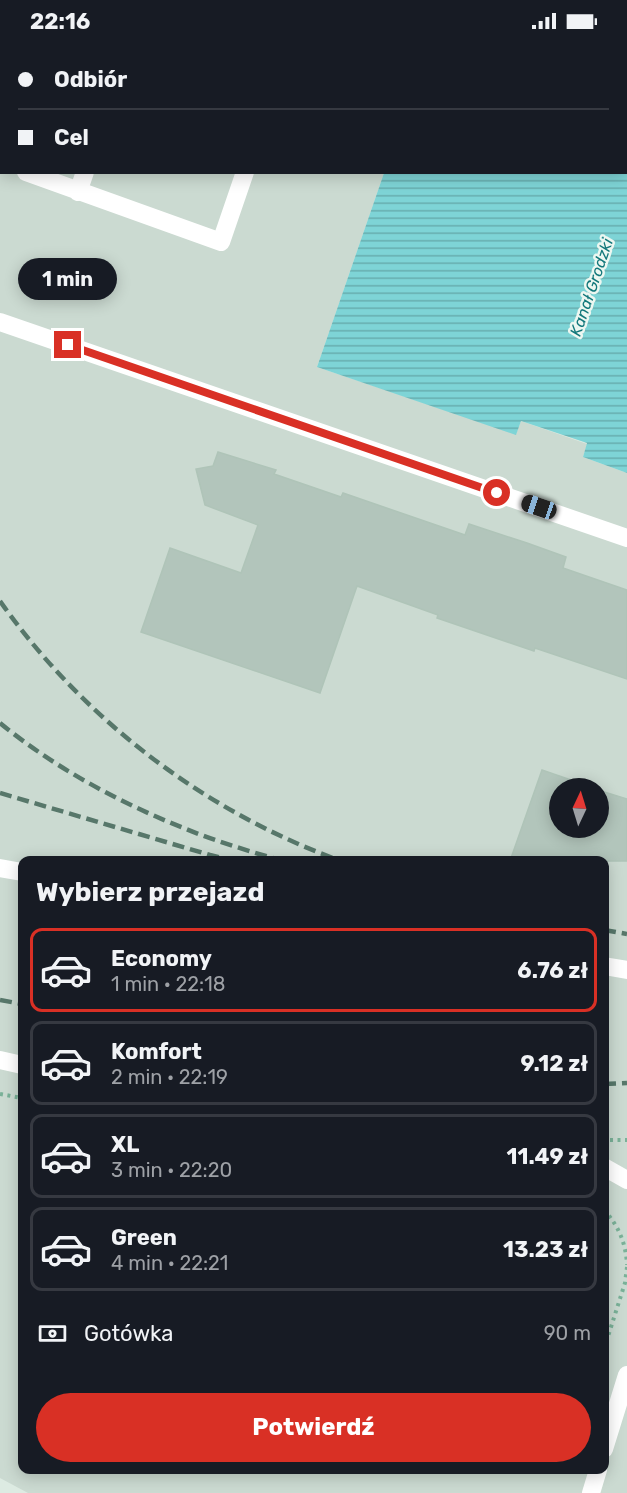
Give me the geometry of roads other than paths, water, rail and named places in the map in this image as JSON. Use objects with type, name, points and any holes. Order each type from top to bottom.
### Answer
[{"type":"street","points":[[31,174],[221,242],[244,174]]},
{"type":"street","points":[[78,192],[84,174]]},
{"type":"street","points":[[0,322],[627,538]]},
{"type":"street","points":[[0,868],[18,871]]},
{"type":"street","points":[[609,967],[627,970]]},
{"type":"street","points":[[0,1060],[18,1064]]},
{"type":"street","points":[[609,1170],[627,1180]]},
{"type":"street","points":[[609,1433],[627,1375]]},
{"type":"street","points":[[591,1493],[597,1474]]},
{"type":"water","name":"Kanał Grodzki","points":[[384,174],[627,174],[627,473],[583,457],[587,443],[521,421],[516,435],[317,367]]},
{"type":"railway","points":[[0,601],[69,685],[151,757],[195,788],[242,816],[291,841],[328,856]]},
{"type":"railway","points":[[0,723],[43,755],[137,808],[210,838],[266,856]]},
{"type":"railway","points":[[0,793],[214,856]]},
{"type":"railway","points":[[609,931],[627,934]]},
{"type":"railway","points":[[0,1000],[18,1003]]},
{"type":"railway","points":[[609,1084],[627,1083]]}]
